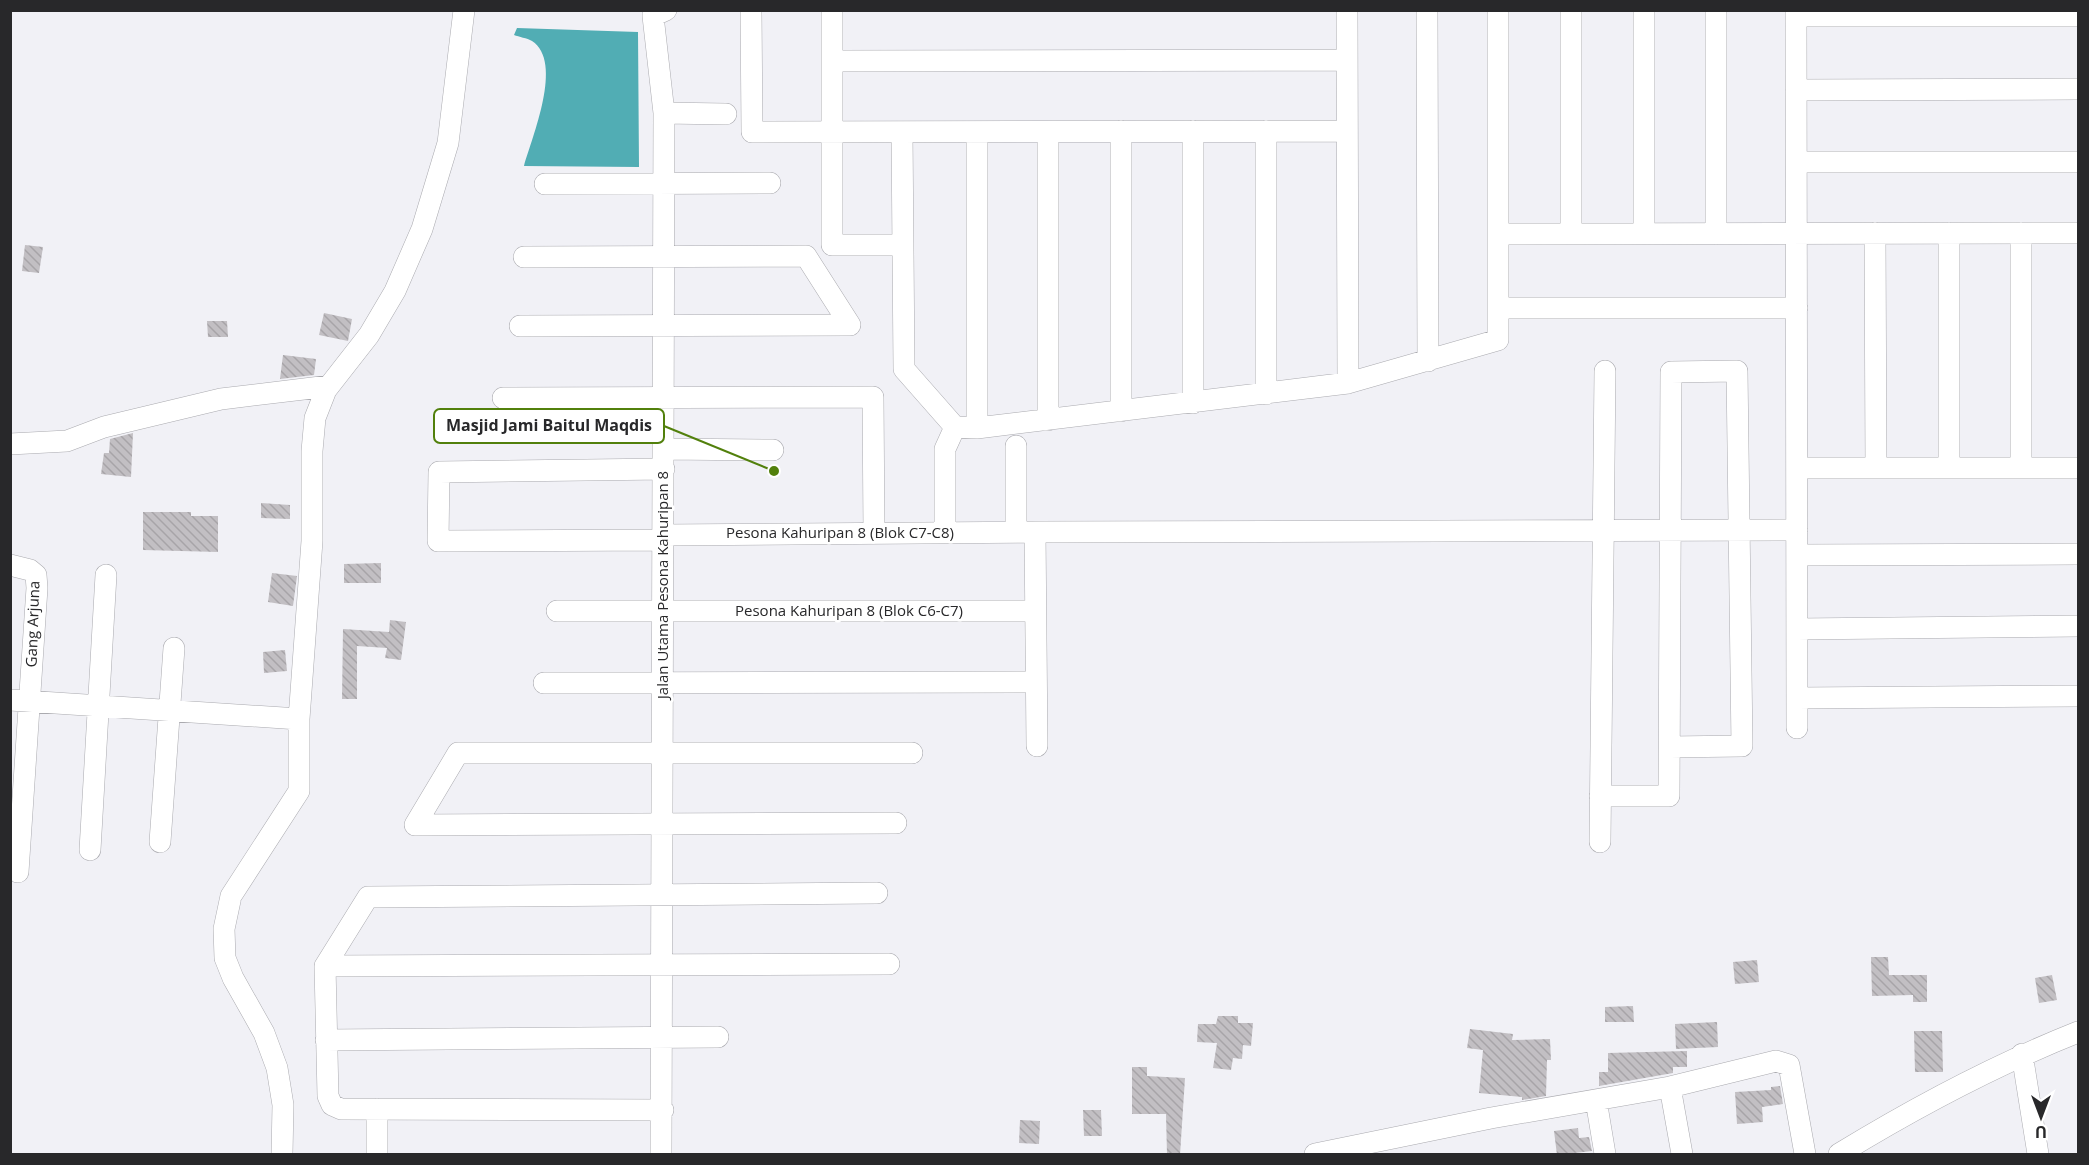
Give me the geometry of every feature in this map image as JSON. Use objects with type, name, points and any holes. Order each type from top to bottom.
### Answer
[{"type":"street","points":[[282,1155],[284,1105],[277,1068],[264,1033],[233,978],[223,950],[223,939],[231,896],[299,790],[299,719],[312,542],[312,451],[315,418],[329,386],[382,314],[395,291],[422,229],[448,143],[464,10]]},
{"type":"street","points":[[751,10],[752,132],[1347,131]]},
{"type":"street","points":[[832,10],[832,245],[903,245]]},
{"type":"street","points":[[1347,10],[1348,383]]},
{"type":"street","points":[[1427,10],[1428,361]]},
{"type":"street","points":[[902,132],[904,369],[955,427],[977,428],[1348,383],[1498,340],[1498,10]]},
{"type":"street","points":[[1571,10],[1571,234]]},
{"type":"street","points":[[1644,10],[1644,234]]},
{"type":"street","points":[[1716,10],[1716,234]]},
{"type":"street","name":"Jalan Utama Pesona Kahuripan 8","points":[[660,13],[664,112],[663,1110],[661,1155]]},
{"type":"street","points":[[1797,728],[1796,13],[2079,16]]},
{"type":"street","points":[[832,61],[1347,60]]},
{"type":"street","points":[[1796,90],[2079,89]]},
{"type":"street","points":[[664,112],[726,114]]},
{"type":"street","points":[[1121,131],[1121,411]]},
{"type":"street","points":[[1193,131],[1193,403]]},
{"type":"street","points":[[1266,131],[1266,394]]},
{"type":"street","points":[[977,132],[977,428]]},
{"type":"street","points":[[1048,132],[1048,420]]},
{"type":"street","points":[[1797,162],[2079,162]]},
{"type":"street","points":[[545,184],[770,183]]},
{"type":"street","points":[[1875,233],[1876,468]]},
{"type":"street","points":[[1949,233],[1949,468]]},
{"type":"street","points":[[2021,233],[2021,468]]},
{"type":"street","points":[[1498,234],[2079,233]]},
{"type":"street","points":[[520,326],[850,325],[806,255],[524,257]]},
{"type":"street","points":[[1498,308],[1797,308]]},
{"type":"street","points":[[1600,842],[1605,371]]},
{"type":"street","points":[[1600,796],[1669,796],[1671,372],[1737,371],[1742,746],[1670,747]]},
{"type":"street","points":[[10,444],[67,441],[105,427],[222,399],[329,386]]},
{"type":"street","points":[[503,399],[873,397],[874,533]]},
{"type":"street","points":[[945,533],[945,449],[955,427]]},
{"type":"street","points":[[1016,446],[1035,611],[1037,746]]},
{"type":"street","points":[[664,459],[773,450]]},
{"type":"street","name":"Pesona Kahuripan 8 (Blok C7-C8)","points":[[664,459],[439,472],[438,542],[874,533],[1797,530]]},
{"type":"street","points":[[1797,468],[2079,468]]},
{"type":"street","points":[[1797,555],[2079,554]]},
{"type":"street","name":"Gang Arjuna","points":[[10,565],[30,570],[36,575],[37,588],[20,701]]},
{"type":"street","points":[[90,850],[106,575]]},
{"type":"street","name":"Pesona Kahuripan 8 (Blok C6-C7)","points":[[556,611],[1035,611]]},
{"type":"street","points":[[1797,628],[2079,626]]},
{"type":"street","points":[[159,842],[174,648]]},
{"type":"street","points":[[544,683],[1036,682]]},
{"type":"street","points":[[1797,698],[2079,696]]},
{"type":"street","points":[[18,872],[20,701],[299,719]]},
{"type":"street","points":[[896,823],[415,825],[458,753],[912,753]]},
{"type":"street","points":[[663,1110],[341,1109],[332,1105],[328,1095],[325,966],[368,897],[877,893]]},
{"type":"street","points":[[325,966],[889,964]]},
{"type":"street","points":[[1839,1155],[1902,1116],[2022,1054],[2079,1032]]},
{"type":"street","points":[[326,1040],[718,1037]]},
{"type":"street","points":[[2022,1054],[2038,1155]]},
{"type":"street","points":[[1316,1155],[1491,1118],[1670,1087],[1776,1061],[1789,1065],[1805,1155]]},
{"type":"street","points":[[1670,1087],[1682,1155]]},
{"type":"street","points":[[1596,1100],[1605,1155]]},
{"type":"street","points":[[377,1109],[377,1155]]},
{"type":"water","points":[[517,28],[638,32],[639,167],[524,166],[546,82],[541,51],[532,41],[514,35]]},
{"type":"building","points":[[25,245],[43,247],[39,273],[22,271]]},
{"type":"building","points":[[324,313],[352,319],[348,341],[319,335]]},
{"type":"building","points":[[207,321],[227,321],[228,337],[208,337]]},
{"type":"building","points":[[283,355],[316,359],[314,375],[280,379]]},
{"type":"building","points":[[133,433],[131,477],[101,474],[104,453],[109,453],[110,439]]},
{"type":"building","points":[[261,503],[290,505],[290,519],[261,518]]},
{"type":"building","points":[[143,512],[191,512],[191,516],[218,516],[218,552],[143,550]]},
{"type":"building","points":[[381,563],[381,583],[344,583],[344,564]]},
{"type":"building","points":[[272,573],[297,576],[293,606],[268,602]]},
{"type":"building","points":[[390,620],[406,622],[401,660],[385,658],[387,648],[357,646],[357,699],[342,699],[343,629],[389,632]]},
{"type":"building","points":[[285,650],[287,671],[264,673],[263,652]]},
{"type":"building","points":[[1871,957],[1888,957],[1889,975],[1927,975],[1927,1002],[1913,1002],[1913,995],[1872,996]]},
{"type":"building","points":[[1757,960],[1759,982],[1735,984],[1733,962]]},
{"type":"building","points":[[2052,975],[2057,1000],[2039,1003],[2035,978]]},
{"type":"building","points":[[1633,1006],[1634,1022],[1605,1022],[1605,1007]]},
{"type":"building","points":[[1218,1016],[1238,1016],[1238,1023],[1253,1023],[1251,1046],[1243,1045],[1242,1059],[1233,1058],[1231,1070],[1213,1068],[1217,1043],[1197,1042],[1198,1024],[1216,1024]]},
{"type":"building","points":[[1717,1022],[1718,1047],[1676,1049],[1675,1024]]},
{"type":"building","points":[[1470,1029],[1513,1034],[1512,1040],[1550,1039],[1551,1060],[1547,1060],[1546,1096],[1522,1100],[1522,1097],[1479,1093],[1483,1050],[1467,1048]]},
{"type":"building","points":[[1914,1031],[1942,1031],[1943,1072],[1915,1072]]},
{"type":"building","points":[[1687,1051],[1687,1067],[1673,1067],[1673,1073],[1599,1086],[1599,1072],[1608,1072],[1608,1053]]},
{"type":"building","points":[[1132,1067],[1147,1067],[1147,1076],[1185,1078],[1180,1155],[1167,1155],[1166,1114],[1132,1114]]},
{"type":"building","points":[[1780,1086],[1783,1104],[1762,1107],[1763,1122],[1737,1124],[1735,1092],[1771,1090],[1771,1087]]},
{"type":"building","points":[[1083,1110],[1101,1110],[1102,1136],[1084,1136]]},
{"type":"building","points":[[1020,1120],[1040,1121],[1039,1144],[1019,1143]]},
{"type":"building","points":[[1578,1128],[1579,1138],[1589,1137],[1592,1151],[1557,1155],[1554,1131]]},
{"type":"place","name":"Masjid Jami Baitul Maqdis","points":[[774,471]]}]
